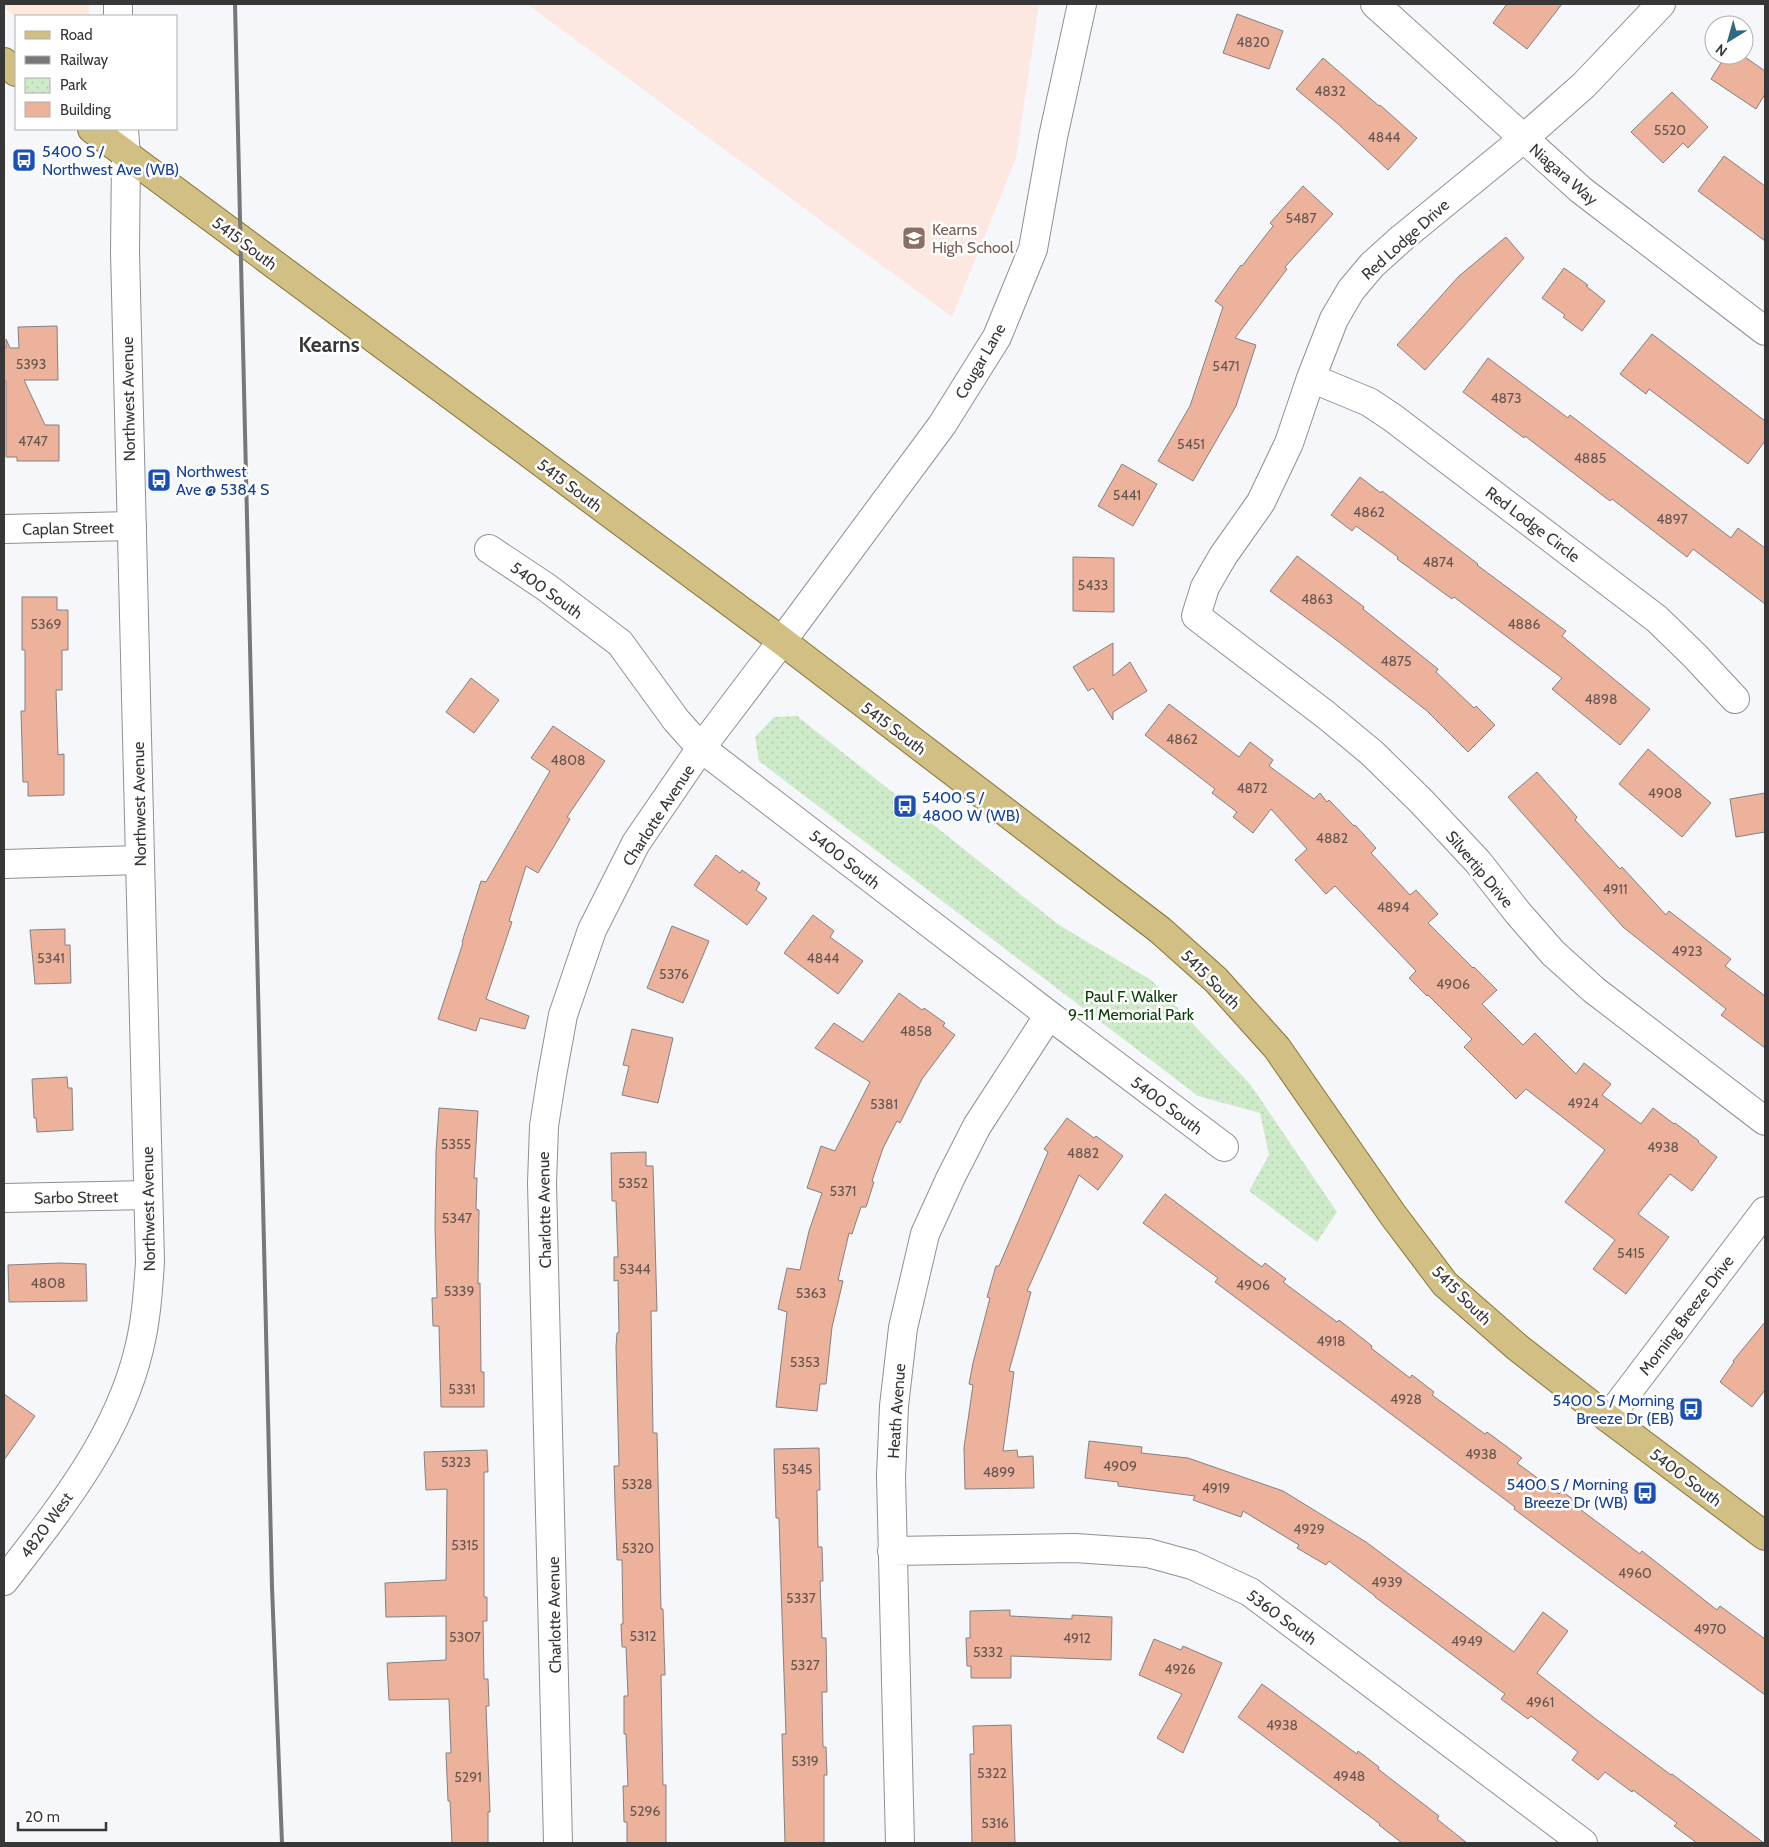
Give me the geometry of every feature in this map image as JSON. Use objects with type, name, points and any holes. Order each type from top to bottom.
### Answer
[{"type":"main road","points":[[4,62],[15,71]]},
{"type":"main road","name":"5415 South","points":[[93,130],[782,642],[1160,930],[1216,980],[1277,1048],[1393,1215],[1445,1284],[1517,1347],[1608,1418]]},
{"type":"main road","name":"5400 South","points":[[1608,1418],[1765,1536]]},
{"type":"street","name":"Cougar Lane","points":[[782,642],[942,425],[997,337],[1034,249],[1053,137],[1082,4]]},
{"type":"street","name":"Niagara Way","points":[[1374,4],[1581,190],[1765,331]]},
{"type":"street","name":"Red Lodge Drive","points":[[1196,616],[1205,587],[1223,556],[1260,502],[1290,443],[1311,378],[1334,319],[1351,290],[1372,265],[1402,238],[1523,139],[1584,85],[1661,4]]},
{"type":"street","name":"Northwest Avenue","points":[[88,1468],[127,1390],[139,1350],[147,1306],[149,1271],[125,252],[126,156],[124,130]]},
{"type":"street","name":"Red Lodge Circle","points":[[1311,378],[1369,402],[1409,430],[1657,619],[1736,699]]},
{"type":"street","name":"Caplan Street","points":[[4,529],[132,526]]},
{"type":"street","name":"5400 South","points":[[489,549],[546,587],[620,643],[676,720],[701,748],[1224,1147]]},
{"type":"street","name":"Silvertip Drive","points":[[1196,616],[1326,714],[1372,753],[1422,802],[1478,862],[1518,914],[1553,953],[1594,990],[1765,1121]]},
{"type":"street","name":"Charlotte Avenue","points":[[558,1843],[542,1183],[544,1126],[552,1075],[564,1016],[592,930],[636,843],[701,748],[782,642]]},
{"type":"street","points":[[4,864],[140,860]]},
{"type":"street","name":"Heath Avenue","points":[[900,1843],[891,1476],[895,1396],[903,1328],[926,1234],[977,1126],[1049,1015]]},
{"type":"street","name":"Sarbo Street","points":[[4,1198],[148,1195]]},
{"type":"street","name":"Morning Breeze Drive","points":[[1608,1418],[1765,1211]]},
{"type":"street","name":"4820 West","points":[[4,1582],[88,1468]]},
{"type":"street","name":"5360 South","points":[[892,1551],[1075,1548],[1148,1553],[1192,1565],[1250,1592],[1583,1843]]},
{"type":"shaded area","points":[[4,4],[89,4],[89,15],[15,16],[4,8]]},
{"type":"shaded area","name":"Kearns High School","points":[[527,4],[1039,4],[1016,158],[952,317]]},
{"type":"green space","name":"Paul F. Walker 9-11 Memorial Park","points":[[797,716],[1059,925],[1151,980],[1250,1084],[1337,1212],[1317,1242],[1249,1191],[1269,1155],[1260,1113],[1198,1096],[759,761],[755,737],[774,717]]},
{"type":"building","points":[[1507,4],[1562,4],[1527,49],[1493,23]]},
{"type":"building","points":[[1237,14],[1283,31],[1269,69],[1223,53]]},
{"type":"building","points":[[1323,58],[1417,138],[1388,170],[1337,123],[1296,89]]},
{"type":"building","points":[[1754,63],[1765,71],[1765,94],[1756,109],[1711,79],[1720,65],[1754,65]]},
{"type":"building","points":[[1672,92],[1708,127],[1688,148],[1683,143],[1663,163],[1631,132]]},
{"type":"building","points":[[1724,156],[1765,186],[1765,241],[1698,191]]},
{"type":"building","points":[[1303,186],[1333,214],[1285,267],[1287,269],[1235,338],[1256,345],[1236,406],[1193,481],[1158,461],[1190,406],[1223,307],[1215,301],[1273,226],[1270,223]]},
{"type":"building","points":[[1506,237],[1524,258],[1425,370],[1397,345],[1459,276]]},
{"type":"building","points":[[1564,268],[1588,285],[1586,286],[1605,301],[1582,331],[1563,317],[1565,315],[1542,298]]},
{"type":"building","points":[[57,326],[58,380],[24,380],[45,425],[59,425],[59,461],[17,461],[17,457],[6,457],[4,348],[6,348],[6,339],[10,348],[19,348],[18,327]]},
{"type":"building","points":[[1652,334],[1765,421],[1765,441],[1748,464],[1649,389],[1646,394],[1620,374]]},
{"type":"building","points":[[1488,358],[1568,418],[1570,415],[1731,538],[1738,528],[1765,548],[1765,604],[1693,549],[1687,557],[1612,499],[1610,501],[1525,436],[1524,438],[1463,392]]},
{"type":"building","points":[[1122,464],[1157,484],[1133,526],[1098,506]]},
{"type":"building","points":[[1360,477],[1381,493],[1382,491],[1566,631],[1562,636],[1650,709],[1620,745],[1552,689],[1562,678],[1454,597],[1452,599],[1397,559],[1398,557],[1356,526],[1352,531],[1331,515]]},
{"type":"building","points":[[1297,556],[1364,607],[1363,609],[1438,669],[1436,672],[1495,725],[1468,752],[1427,711],[1270,591]]},
{"type":"building","points":[[1073,557],[1114,558],[1114,612],[1073,611]]},
{"type":"building","points":[[22,597],[57,597],[57,610],[68,610],[68,650],[62,650],[62,690],[56,690],[58,755],[64,754],[64,795],[28,796],[28,782],[23,782],[21,711],[25,711],[25,650],[22,650]]},
{"type":"building","points":[[1113,643],[1113,676],[1130,662],[1147,691],[1113,712],[1113,720],[1093,688],[1088,691],[1073,667]]},
{"type":"building","points":[[471,678],[499,700],[474,733],[446,712]]},
{"type":"building","points":[[1169,704],[1239,757],[1250,742],[1273,760],[1269,766],[1314,799],[1320,793],[1327,802],[1329,800],[1355,825],[1376,848],[1371,853],[1410,895],[1416,890],[1438,914],[1428,923],[1497,990],[1482,1004],[1523,1045],[1535,1033],[1576,1074],[1584,1063],[1611,1084],[1602,1095],[1641,1124],[1653,1108],[1699,1141],[1717,1157],[1692,1191],[1670,1174],[1638,1214],[1669,1237],[1626,1294],[1593,1269],[1615,1240],[1565,1202],[1605,1150],[1526,1089],[1516,1099],[1464,1047],[1472,1039],[1409,978],[1416,971],[1335,886],[1326,894],[1295,860],[1307,849],[1271,809],[1253,833],[1233,817],[1237,812],[1212,793],[1215,789],[1145,735]]},
{"type":"building","points":[[553,726],[605,761],[567,817],[570,819],[538,873],[526,866],[509,921],[512,922],[486,999],[529,1016],[525,1029],[480,1018],[476,1031],[438,1019],[481,881],[486,882],[550,771],[531,758]]},
{"type":"building","points":[[1648,749],[1711,803],[1682,837],[1619,784]]},
{"type":"building","points":[[1537,772],[1577,817],[1575,820],[1666,915],[1669,911],[1731,959],[1725,966],[1765,996],[1765,1048],[1721,1015],[1726,1009],[1623,927],[1508,797]]},
{"type":"building","points":[[1765,793],[1765,832],[1736,837],[1730,799]]},
{"type":"building","points":[[716,855],[740,873],[742,870],[760,883],[756,890],[767,898],[747,925],[694,885]]},
{"type":"building","points":[[813,915],[834,931],[830,937],[863,961],[838,994],[784,953]]},
{"type":"building","points":[[672,926],[709,941],[683,1003],[647,988]]},
{"type":"building","points":[[65,929],[65,945],[70,945],[71,983],[35,984],[30,930]]},
{"type":"building","points":[[899,993],[922,1010],[924,1008],[945,1023],[943,1026],[955,1035],[922,1079],[900,1123],[897,1121],[883,1148],[866,1207],[861,1207],[852,1234],[849,1233],[838,1280],[843,1281],[832,1327],[826,1384],[820,1384],[817,1411],[776,1407],[787,1312],[778,1309],[787,1268],[800,1270],[809,1231],[822,1193],[807,1188],[821,1146],[835,1151],[870,1082],[815,1048],[834,1023],[863,1042]]},
{"type":"building","points":[[632,1029],[673,1038],[658,1103],[622,1095],[629,1066],[623,1065]]},
{"type":"building","points":[[67,1077],[68,1088],[72,1088],[73,1130],[37,1132],[36,1118],[34,1118],[32,1079]]},
{"type":"building","points":[[439,1108],[478,1111],[474,1178],[477,1178],[476,1209],[479,1210],[478,1284],[480,1283],[481,1372],[484,1372],[484,1407],[441,1407],[439,1326],[433,1326],[432,1298],[437,1298],[435,1227],[436,1152]]},
{"type":"building","points":[[1067,1118],[1123,1156],[1098,1190],[1079,1175],[1027,1291],[1031,1292],[1009,1371],[1014,1372],[1003,1451],[1017,1450],[1018,1457],[1033,1456],[1034,1488],[965,1489],[964,1448],[973,1385],[969,1384],[990,1298],[987,1297],[996,1266],[999,1266],[1048,1152],[1044,1149]]},
{"type":"building","points":[[646,1152],[646,1166],[653,1166],[657,1311],[651,1311],[653,1433],[657,1433],[661,1609],[663,1609],[665,1675],[661,1675],[663,1785],[666,1785],[666,1843],[627,1843],[627,1822],[624,1822],[623,1786],[628,1786],[626,1734],[624,1734],[624,1696],[628,1696],[626,1647],[622,1647],[622,1560],[617,1560],[615,1503],[614,1466],[619,1466],[616,1347],[617,1333],[619,1332],[618,1280],[614,1281],[614,1257],[618,1257],[616,1201],[612,1201],[611,1153]]},
{"type":"building","points":[[1165,1194],[1262,1267],[1265,1263],[1286,1279],[1283,1282],[1337,1322],[1339,1320],[1410,1378],[1412,1375],[1434,1392],[1432,1395],[1485,1434],[1487,1432],[1522,1458],[1517,1463],[1559,1494],[1562,1491],[1583,1507],[1581,1510],[1640,1554],[1642,1551],[1717,1610],[1720,1606],[1765,1639],[1765,1695],[1514,1509],[1515,1507],[1215,1282],[1218,1278],[1143,1223]]},
{"type":"building","points":[[86,1264],[87,1301],[9,1302],[8,1265]]},
{"type":"building","points":[[1765,1322],[1765,1390],[1752,1407],[1720,1382],[1733,1361]]},
{"type":"building","points":[[4,1394],[35,1416],[4,1460]]},
{"type":"building","points":[[1089,1441],[1142,1447],[1141,1453],[1188,1458],[1283,1491],[1366,1542],[1514,1652],[1543,1612],[1568,1631],[1537,1673],[1597,1720],[1764,1843],[1697,1843],[1674,1826],[1677,1823],[1605,1772],[1598,1780],[1572,1760],[1578,1752],[1531,1716],[1528,1719],[1501,1699],[1505,1694],[1329,1561],[1326,1565],[1297,1548],[1299,1545],[1243,1511],[1241,1517],[1193,1500],[1195,1496],[1118,1486],[1118,1482],[1085,1478]]},
{"type":"building","points":[[819,1448],[820,1490],[817,1490],[818,1547],[822,1547],[823,1581],[820,1581],[822,1638],[826,1638],[827,1692],[822,1692],[823,1747],[826,1747],[827,1775],[824,1775],[824,1843],[785,1843],[782,1734],[786,1734],[779,1518],[776,1518],[774,1449]]},
{"type":"building","points":[[487,1450],[488,1472],[484,1472],[484,1597],[487,1597],[487,1621],[483,1621],[484,1679],[488,1679],[489,1706],[486,1706],[490,1812],[488,1812],[488,1843],[452,1843],[446,1753],[451,1753],[449,1699],[389,1700],[387,1663],[446,1660],[446,1616],[386,1617],[385,1583],[446,1580],[447,1489],[426,1490],[424,1452]]},
{"type":"building","points":[[1010,1610],[1010,1616],[1072,1619],[1072,1615],[1112,1617],[1111,1660],[1011,1656],[1011,1678],[971,1678],[971,1666],[967,1666],[966,1638],[970,1638],[970,1611]]},
{"type":"building","points":[[1154,1639],[1181,1650],[1183,1646],[1222,1663],[1183,1753],[1157,1738],[1182,1694],[1139,1675]]},
{"type":"building","points":[[1262,1684],[1357,1754],[1358,1751],[1379,1767],[1378,1769],[1439,1816],[1437,1819],[1467,1843],[1402,1843],[1380,1824],[1238,1717]]},
{"type":"building","points":[[1011,1725],[1015,1843],[972,1843],[970,1754],[974,1754],[973,1726]]},
{"type":"railway","points":[[235,4],[272,1587],[282,1843]]},
{"type":"place","name":"5400 S / Northwest Ave (WB)","points":[[24,160]]},
{"type":"place","name":"Kearns High School","points":[[914,238]]},
{"type":"place","name":"Northwest Ave @ 5384 S","points":[[159,480]]},
{"type":"place","name":"5400 S / 4800 W (WB)","points":[[905,806]]},
{"type":"place","name":"5400 S / Morning Breeze Dr (EB)","points":[[1691,1409]]},
{"type":"place","name":"5400 S / Morning Breeze Dr (WB)","points":[[1645,1493]]},
{"type":"district","name":"Kearns","points":[[329,345]]}]
